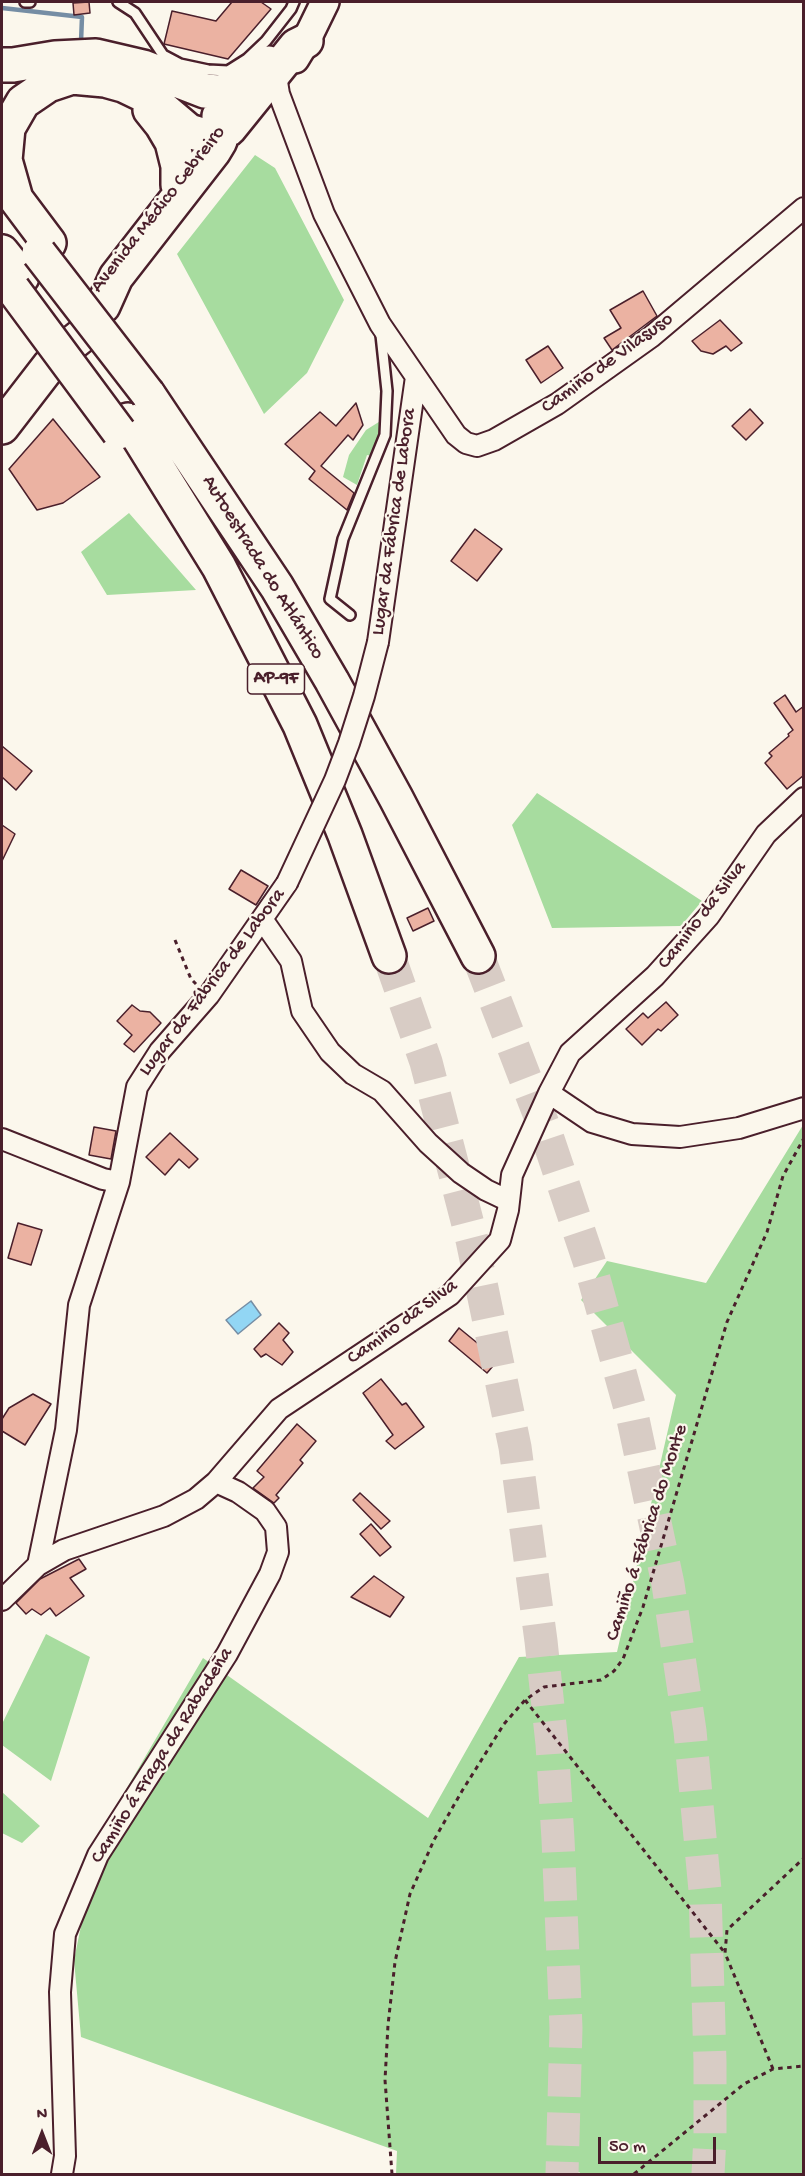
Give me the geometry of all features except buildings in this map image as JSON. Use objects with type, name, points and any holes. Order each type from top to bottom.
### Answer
[{"type":"highway","points":[[308,8],[296,46],[229,129],[202,135],[189,131],[150,98],[123,85],[105,80],[72,77],[48,85],[23,102],[8,128],[5,160],[16,199],[25,268],[124,426],[207,571],[300,725],[345,835],[389,956]]},
{"type":"highway","points":[[2,65],[55,58],[96,56],[143,67],[205,91],[219,92],[236,88],[275,71]]},
{"type":"highway","points":[[104,306],[116,277],[220,141],[221,132],[217,109],[181,83]]},
{"type":"highway","points":[[123,85],[150,110],[162,125],[172,142],[178,166],[190,183]]},
{"type":"highway","name":"Autoestrada do Atlántico","points":[[2,208],[25,268]]},
{"type":"highway","name":"Autoestrada do Atlántico","points":[[2,252],[25,268],[150,388],[277,586],[332,681],[478,956]]},
{"type":"highway","points":[[3,412],[64,349],[80,338]]},
{"type":"main road","name":"Avenida Médico Cebreiro","points":[[2,439],[104,306],[190,183],[221,132],[275,71],[308,8]]},
{"type":"main road","points":[[190,183],[275,71]]},
{"type":"main road","name":"Avenida Médico Cebreiro","points":[[3,412],[123,253],[190,183]]},
{"type":"street","points":[[275,71],[279,94],[324,214],[380,324],[416,377]]},
{"type":"street","name":"Camiño de Vilasuso","points":[[416,377],[456,435],[466,443],[477,446],[494,440],[556,404],[651,337],[804,208]]},
{"type":"street","name":"Lugar da Fábrica de Labora","points":[[38,1565],[66,1430],[79,1305],[119,1182],[136,1087],[160,1051],[209,995],[287,883],[335,780],[364,696],[378,642],[416,377]]},
{"type":"street","name":"Camiño da Silva","points":[[2,1600],[38,1565],[64,1550],[164,1516],[196,1499],[216,1482],[279,1409],[450,1295],[500,1240],[513,1175],[549,1093],[570,1053],[655,976],[709,916],[766,834],[804,798]]},
{"type":"street","points":[[262,919],[291,961],[302,1011],[330,1052],[353,1074],[382,1091],[428,1143],[461,1173],[486,1190],[509,1201]]},
{"type":"street","points":[[549,1093],[592,1122],[632,1134],[680,1137],[739,1128],[804,1108]]},
{"type":"street","points":[[2,1139],[103,1179],[119,1182]]},
{"type":"street","name":"Camiño á Fraga da Rabadeña","points":[[62,2175],[65,2156],[60,1992],[65,1934],[98,1855],[227,1654],[270,1574],[278,1552],[276,1527],[266,1510],[238,1492],[216,1482]]},
{"type":"lane","points":[[25,2],[30,2]]},
{"type":"lane","points":[[118,2],[135,13],[163,56],[180,64],[208,70],[228,71],[247,59],[266,41],[291,9],[308,8]]},
{"type":"lane","points":[[350,615],[330,599],[343,539],[385,435],[387,391],[380,324]]},
{"type":"path","points":[[175,940],[191,979],[209,995]]},
{"type":"path","name":"Camiño á Fábrica do Monte","points":[[392,2175],[385,2080],[388,2025],[396,1962],[410,1894],[434,1840],[504,1724],[525,1701],[544,1687],[601,1680],[614,1671],[623,1659],[643,1607],[727,1322],[767,1232],[783,1176],[804,1138]]},
{"type":"path","points":[[525,1701],[725,1953],[773,2069]]},
{"type":"path","points":[[725,1953],[727,1930],[804,1858]]},
{"type":"path","points":[[634,2175],[744,2084],[773,2069],[804,2066]]},
{"type":"green space","points":[[255,155],[275,168],[344,300],[307,373],[264,414],[177,254]]},
{"type":"green space","points":[[382,420],[381,433],[372,456],[367,455],[357,485],[343,477],[349,455],[366,430]]},
{"type":"green space","points":[[129,513],[196,590],[107,595],[81,552]]},
{"type":"green space","points":[[537,793],[702,901],[681,926],[552,928],[512,825]]},
{"type":"green space","points":[[803,1125],[803,2174],[581,2174],[579,2172],[576,2174],[396,2174],[397,2151],[81,2037],[74,1960],[100,1834],[203,1658],[428,1818],[519,1657],[617,1652],[676,1395],[581,1300],[607,1261],[706,1283]]},
{"type":"green space","points":[[46,1634],[90,1657],[51,1781],[2,1745],[2,1724]]},
{"type":"green space","points":[[2,1792],[40,1826],[22,1843],[2,1833]]},
{"type":"water","points":[[251,1301],[261,1315],[238,1334],[226,1320]]},
{"type":"waterway","points":[[2,8],[82,17],[81,42]]},
{"type":"tunnel","points":[[389,956],[426,1062],[472,1240],[515,1447],[541,1641],[552,1744],[566,2028],[562,2174]]},
{"type":"tunnel","points":[[478,956],[543,1124],[589,1261],[633,1419],[668,1584],[690,1731],[705,1890],[710,2062],[708,2174]]}]
